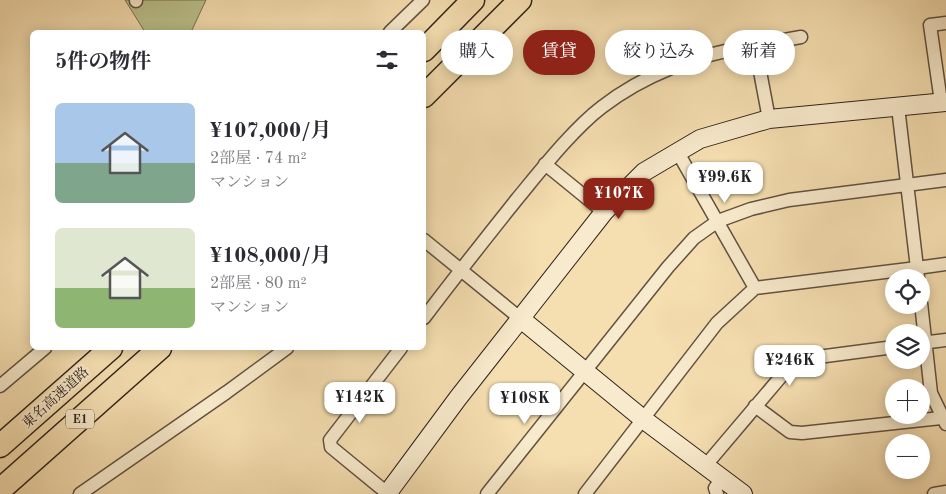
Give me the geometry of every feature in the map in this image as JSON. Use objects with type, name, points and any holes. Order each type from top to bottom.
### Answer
[{"type":"highway","points":[[426,48],[473,0]]},
{"type":"highway","points":[[426,94],[520,0]]},
{"type":"highway","name":"東名高速道路","points":[[0,446],[108,350]]},
{"type":"highway","name":"E1","points":[[0,490],[158,350]]},
{"type":"street","points":[[392,30],[423,0]]},
{"type":"street","points":[[399,350],[330,440],[331,447],[387,494],[458,398],[604,212],[644,172],[700,139],[769,119],[943,102],[930,25],[946,23]]},
{"type":"street","points":[[795,38],[801,37]]},
{"type":"street","points":[[426,315],[545,164],[601,107],[630,88],[672,67],[723,50]]},
{"type":"street","points":[[761,75],[769,119]]},
{"type":"street","points":[[898,107],[917,269]]},
{"type":"street","points":[[677,151],[755,288]]},
{"type":"street","points":[[545,164],[604,212]]},
{"type":"street","points":[[487,494],[668,267],[694,238],[718,221],[751,208],[789,200],[946,180]]},
{"type":"street","points":[[426,242],[585,373],[643,419],[706,465],[719,486],[743,494]]},
{"type":"street","points":[[930,269],[946,264]]},
{"type":"street","points":[[585,494],[717,323],[755,288],[885,276]]},
{"type":"street","points":[[930,342],[946,340]]},
{"type":"street","points":[[706,465],[795,360],[885,348]]},
{"type":"street","points":[[0,386],[42,350]]},
{"type":"street","points":[[80,494],[227,392],[283,350]]},
{"type":"street","points":[[755,406],[790,432],[802,433],[944,422],[931,393],[928,369]]},
{"type":"street","points":[[934,494],[946,492]]},
{"type":"green space","points":[[125,0],[206,0],[192,30],[144,30]]}]
